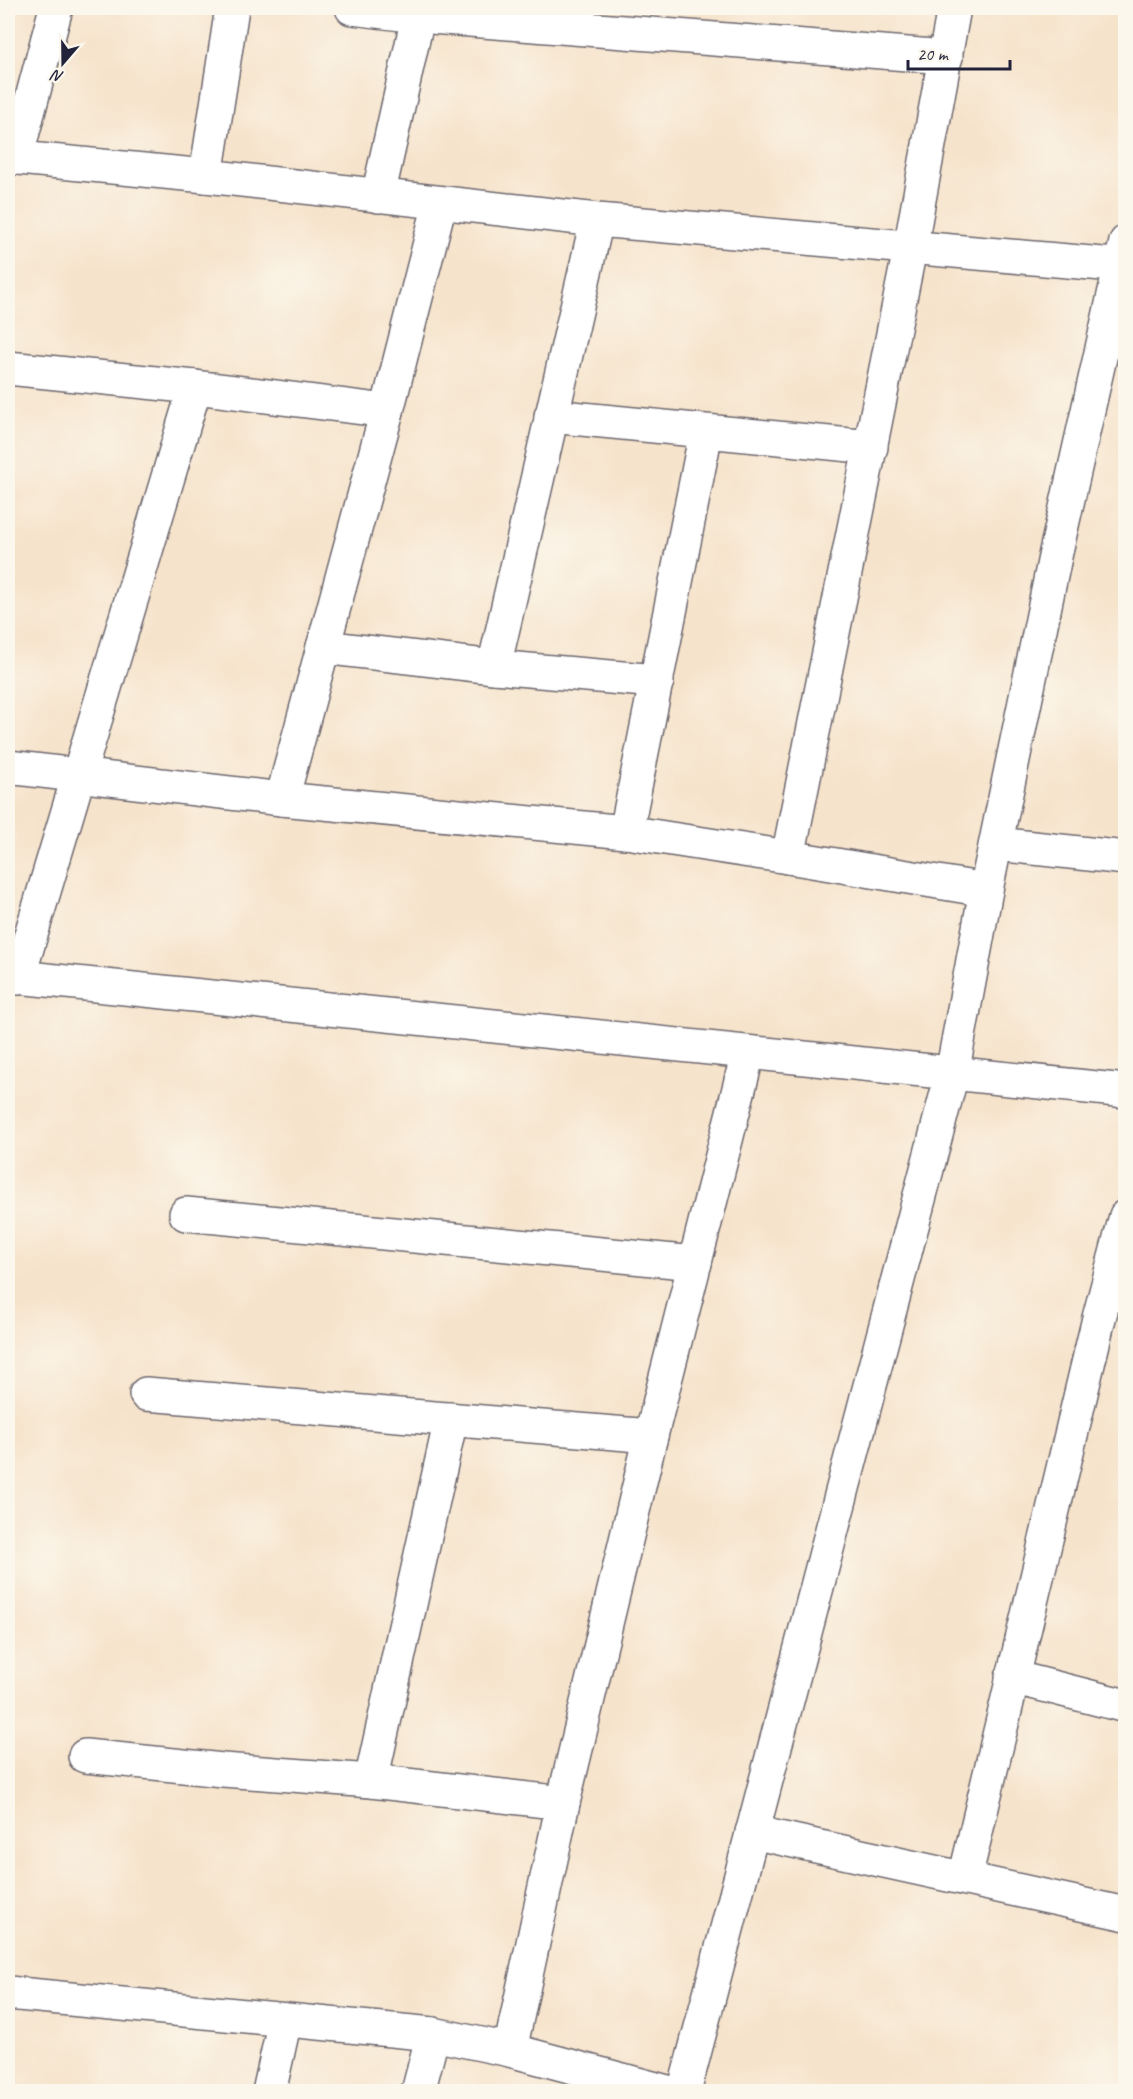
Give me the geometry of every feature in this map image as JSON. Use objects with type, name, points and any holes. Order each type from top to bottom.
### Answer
[{"type":"street","points":[[56,8],[12,158],[206,176],[597,220],[910,249],[1124,258],[1056,552],[986,890],[952,1074],[684,2091]]},
{"type":"street","points":[[206,176],[232,8]]},
{"type":"street","points":[[352,8],[946,57]]},
{"type":"street","points":[[788,857],[910,249],[954,8]]},
{"type":"street","points":[[378,196],[419,12]]},
{"type":"street","points":[[282,799],[387,411],[440,202]]},
{"type":"street","points":[[494,667],[597,220]]},
{"type":"street","points":[[8,368],[195,387],[387,411]]},
{"type":"street","points":[[195,387],[79,776],[13,977],[1125,1091]]},
{"type":"street","points":[[551,416],[871,447]]},
{"type":"street","points":[[626,832],[706,432]]},
{"type":"street","points":[[323,647],[494,667],[657,681]]},
{"type":"street","points":[[8,767],[282,799],[626,832],[986,890]]},
{"type":"street","points":[[996,844],[1125,858]]},
{"type":"street","points":[[510,2050],[563,1803],[651,1436],[748,1053]]},
{"type":"street","points":[[186,1214],[695,1263]]},
{"type":"street","points":[[965,1878],[1012,1677],[1112,1319],[1125,1216]]},
{"type":"street","points":[[146,1394],[651,1436]]},
{"type":"street","points":[[371,1781],[451,1419]]},
{"type":"street","points":[[1012,1677],[1125,1706]]},
{"type":"street","points":[[85,1756],[223,1770],[371,1781],[563,1803]]},
{"type":"street","points":[[752,1832],[1125,1914]]},
{"type":"street","points":[[8,1993],[432,2034],[510,2050],[573,2080],[667,2091]]},
{"type":"street","points":[[269,2091],[285,2020]]},
{"type":"street","points":[[418,2091],[432,2034]]}]
